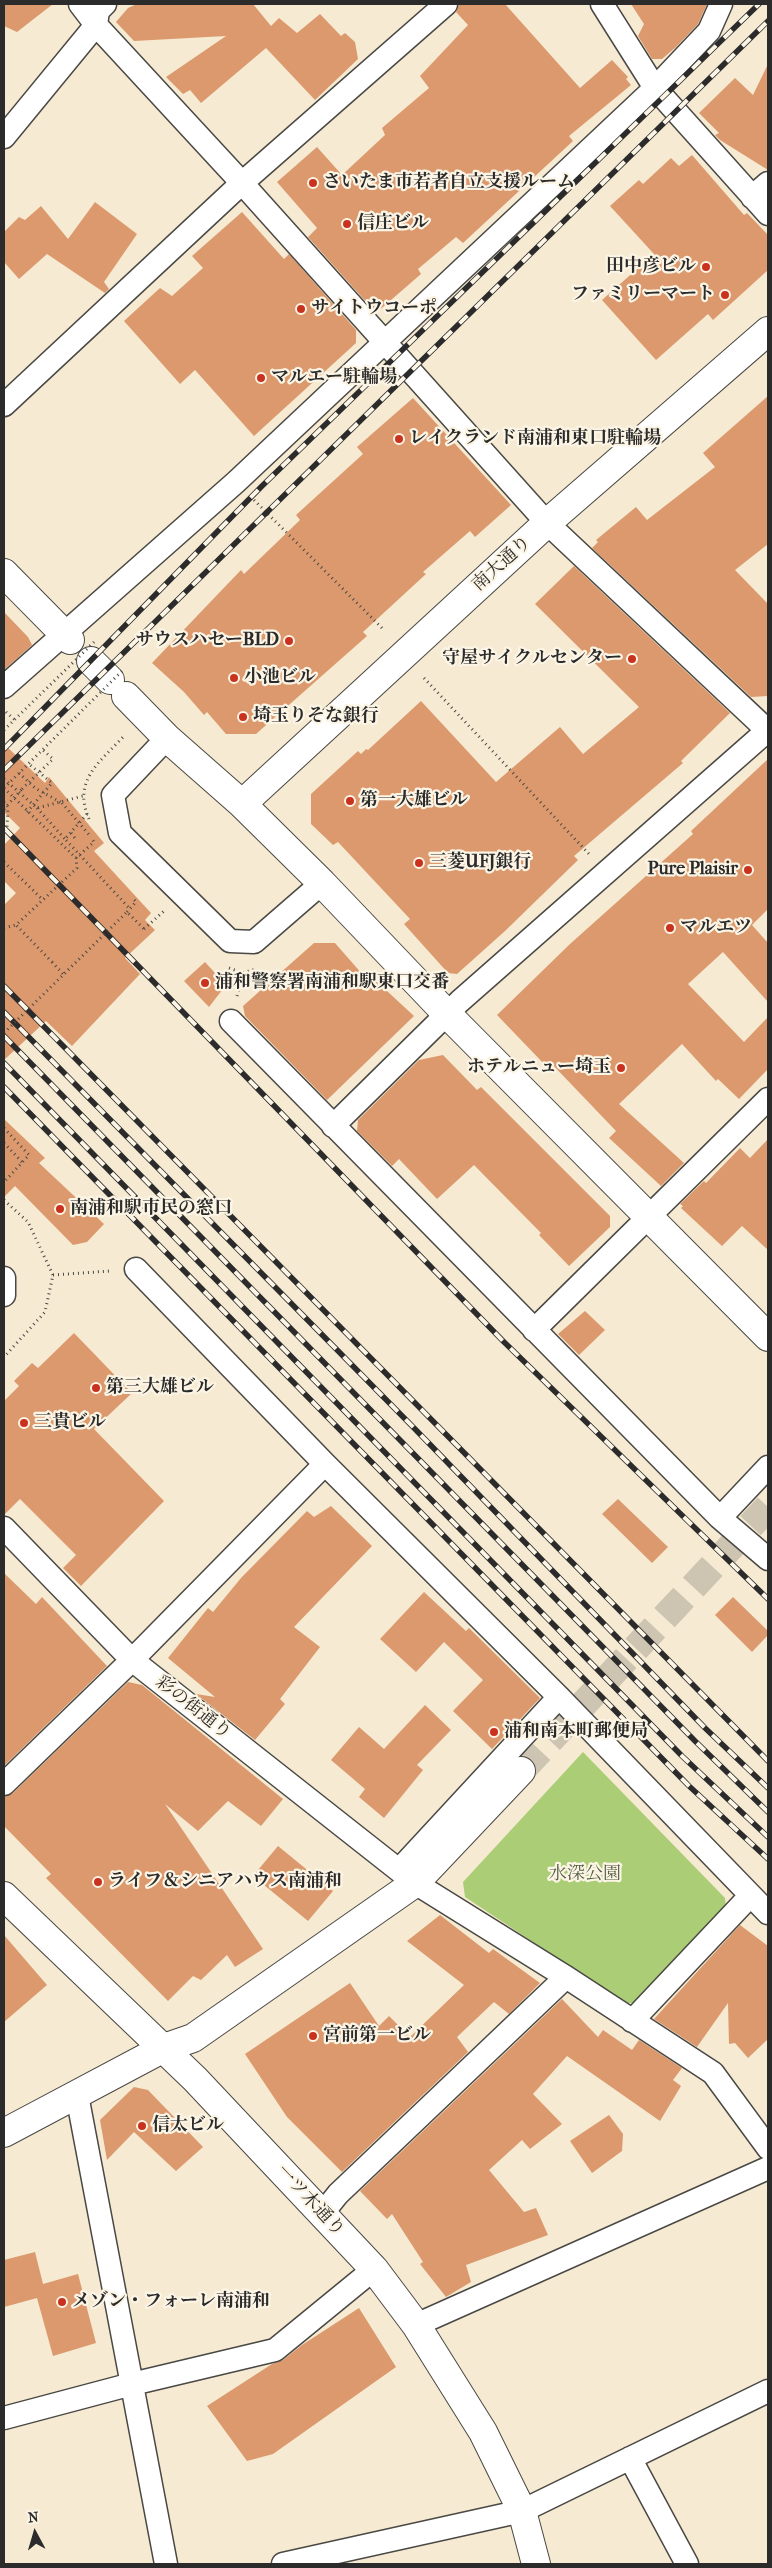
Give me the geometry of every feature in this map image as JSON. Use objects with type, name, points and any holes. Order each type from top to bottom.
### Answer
[{"type":"street","points":[[80,4],[96,25],[242,183],[547,523],[768,730],[447,1014],[333,1126]]},
{"type":"street","points":[[4,137],[96,25],[98,11],[105,4]]},
{"type":"street","points":[[4,405],[242,183],[446,4]]},
{"type":"street","points":[[602,4],[655,88],[760,190],[768,214]]},
{"type":"street","points":[[4,687],[80,644],[236,482],[384,340],[655,88],[709,31],[721,4]]},
{"type":"street","name":"南大通り","points":[[242,804],[547,523],[768,331]]},
{"type":"street","points":[[4,572],[119,683],[167,738],[242,804],[322,883],[447,1014],[768,1337]]},
{"type":"street","points":[[167,738],[113,795],[120,833],[230,941],[254,942],[322,883]]},
{"type":"street","points":[[231,1022],[720,1518],[768,1559]]},
{"type":"street","points":[[534,1330],[768,1099]]},
{"type":"street","points":[[136,1269],[325,1464],[559,1697],[768,1913]]},
{"type":"street","points":[[4,1278],[4,1295]]},
{"type":"street","points":[[4,1784],[132,1660],[325,1464]]},
{"type":"street","points":[[720,1518],[768,1467]]},
{"type":"street","name":"彩の街通り","points":[[4,1528],[132,1660],[407,1876],[713,2073],[768,2148]]},
{"type":"street","points":[[407,1876],[559,1697]]},
{"type":"street","points":[[4,2133],[164,2048],[200,2034],[407,1876],[520,1771]]},
{"type":"street","name":"一ツ木通り","points":[[4,1896],[164,2048],[374,2269],[416,2325],[484,2432],[522,2511],[536,2564]]},
{"type":"street","points":[[632,2021],[750,1896]]},
{"type":"street","points":[[322,2214],[338,2194],[566,1977]]},
{"type":"street","points":[[77,2095],[166,2564]]},
{"type":"street","points":[[416,2325],[768,2168]]},
{"type":"street","points":[[4,2418],[132,2384],[275,2350],[374,2269]]},
{"type":"street","points":[[283,2564],[354,2556],[522,2511],[768,2391]]},
{"type":"street","points":[[630,2458],[687,2564]]},
{"type":"path","points":[[236,482],[384,630]]},
{"type":"path","points":[[4,730],[15,720],[80,644]]},
{"type":"path","points":[[424,678],[606,872]]},
{"type":"path","points":[[4,928],[16,925],[77,868],[76,858],[4,788],[43,750],[119,683]]},
{"type":"path","points":[[4,711],[15,720]]},
{"type":"path","points":[[4,809],[53,759],[43,750]]},
{"type":"path","points":[[27,812],[52,783],[29,764]]},
{"type":"path","points":[[19,773],[35,788],[62,803],[91,837],[94,842],[76,858]]},
{"type":"path","points":[[4,779],[36,808],[144,929],[166,910]]},
{"type":"path","points":[[36,808],[83,796]]},
{"type":"path","points":[[4,802],[8,807],[8,827],[4,830]]},
{"type":"path","points":[[65,840],[87,814]]},
{"type":"path","points":[[71,832],[77,841]]},
{"type":"path","points":[[4,862],[43,900]]},
{"type":"path","points":[[4,1033],[136,902],[133,898]]},
{"type":"path","points":[[16,925],[63,974]]},
{"type":"path","points":[[4,1128],[29,1155],[4,1182]]},
{"type":"path","points":[[4,1143],[23,1162]]},
{"type":"path","points":[[4,1200],[28,1222],[53,1275],[45,1312],[4,1357]]},
{"type":"path","points":[[53,1275],[136,1269]]},
{"type":"green space","name":"水深公園","points":[[583,1752],[725,1898],[726,1908],[640,2003],[625,2003],[465,1897],[463,1882]]},
{"type":"building","points":[[4,4],[53,4],[17,32],[4,26]]},
{"type":"building","points":[[137,4],[253,4],[271,26],[279,18],[297,33],[320,14],[341,36],[345,33],[355,42],[358,59],[315,100],[266,48],[201,103],[190,90],[183,94],[166,77],[226,36],[134,41],[116,22],[128,8]]},
{"type":"building","points":[[459,4],[505,4],[580,88],[612,60],[628,77],[626,79],[631,85],[569,136],[573,141],[463,243],[456,237],[418,269],[421,274],[376,313],[308,237],[317,228],[277,182],[317,147],[342,175],[385,135],[382,128],[429,88],[420,76],[468,25],[456,12]]},
{"type":"building","points":[[631,4],[707,4],[698,24],[676,47],[662,59],[652,59],[638,36],[644,24]]},
{"type":"building","points":[[768,64],[768,170],[720,140],[715,135],[719,133],[699,113],[735,78],[753,95]]},
{"type":"building","points":[[692,155],[744,215],[747,213],[768,235],[768,270],[713,320],[708,314],[656,360],[602,300],[654,254],[610,206],[639,180],[643,184],[671,158],[679,166]]},
{"type":"building","points":[[95,202],[137,234],[104,282],[109,289],[105,293],[47,254],[19,279],[4,262],[4,232],[19,217],[25,220],[41,206],[68,239]]},
{"type":"building","points":[[242,212],[284,259],[289,254],[356,330],[356,343],[254,436],[195,370],[180,384],[124,321],[160,288],[172,296],[203,268],[192,256]]},
{"type":"building","points":[[768,396],[768,544],[735,570],[768,604],[768,696],[751,697],[592,548],[598,542],[596,540],[636,507],[647,520],[715,467],[703,453]]},
{"type":"building","points":[[413,398],[511,505],[475,537],[470,531],[423,572],[426,574],[363,632],[367,636],[256,734],[226,734],[207,712],[204,715],[184,692],[152,663],[241,570],[244,574],[300,520],[296,515],[363,454],[357,447]]},
{"type":"building","points":[[574,566],[730,713],[681,761],[683,763],[574,856],[578,860],[505,931],[457,974],[448,973],[404,924],[410,919],[338,842],[333,845],[311,824],[311,794],[358,751],[361,754],[366,749],[368,750],[421,701],[496,782],[560,727],[583,754],[639,707],[535,604]]},
{"type":"building","points":[[4,612],[28,637],[32,645],[4,670]]},
{"type":"building","points":[[4,744],[45,783],[49,777],[104,843],[94,851],[151,913],[145,920],[155,930],[125,958],[140,974],[72,1046],[46,1021],[4,1060],[4,905],[16,893],[4,881],[4,845],[20,828],[4,812]]},
{"type":"building","points":[[768,759],[768,909],[752,925],[768,943],[768,1002],[723,952],[688,984],[744,1042],[768,1017],[768,1069],[739,1099],[718,1079],[716,1081],[682,1044],[619,1104],[684,1163],[661,1186],[609,1138],[616,1131],[550,1062],[546,1066],[497,1015],[570,944],[693,834],[691,831]]},
{"type":"building","points":[[314,943],[335,943],[370,983],[374,979],[414,1016],[327,1100],[245,1016],[243,1006]]},
{"type":"building","name":"浦和警察署南浦和駅東口交番","points":[[205,962],[226,985],[209,1007],[184,981]]},
{"type":"building","points":[[443,1055],[477,1090],[481,1087],[610,1216],[610,1227],[569,1266],[539,1235],[541,1233],[474,1165],[437,1199],[399,1159],[392,1166],[357,1131],[358,1120],[419,1060]]},
{"type":"building","points":[[4,1119],[45,1158],[39,1163],[104,1224],[87,1242],[73,1245],[15,1186],[4,1197]]},
{"type":"building","points":[[768,1139],[768,1250],[742,1226],[722,1246],[681,1208],[683,1206],[680,1204],[704,1181],[706,1183],[740,1148],[750,1158]]},
{"type":"building","points":[[585,1311],[605,1330],[579,1355],[558,1334]]},
{"type":"building","points":[[74,1333],[132,1393],[94,1429],[164,1501],[81,1586],[63,1568],[76,1555],[20,1499],[4,1515],[4,1401],[19,1386],[14,1381],[32,1363],[38,1368]]},
{"type":"building","points":[[618,1499],[668,1547],[652,1563],[602,1514]]},
{"type":"building","points":[[331,1506],[372,1546],[294,1627],[320,1647],[280,1699],[285,1704],[255,1740],[196,1694],[215,1697],[168,1658],[208,1608],[213,1612],[241,1578],[307,1511],[314,1517]]},
{"type":"building","points":[[4,1573],[36,1604],[42,1597],[107,1666],[4,1766]]},
{"type":"building","points":[[424,1592],[466,1631],[469,1628],[540,1698],[492,1749],[453,1711],[483,1680],[444,1642],[416,1672],[380,1639]]},
{"type":"building","points":[[733,1597],[768,1631],[768,1635],[752,1652],[715,1615]]},
{"type":"building","points":[[128,1682],[142,1685],[283,1799],[261,1826],[228,1801],[198,1831],[165,1804],[263,1949],[235,1967],[227,1955],[201,1980],[193,1976],[168,2001],[46,1878],[51,1874],[4,1826],[4,1797],[13,1793]]},
{"type":"building","points":[[425,1705],[451,1730],[417,1765],[423,1770],[384,1818],[359,1797],[365,1789],[331,1760],[359,1727],[384,1749]]},
{"type":"building","points":[[278,1846],[333,1891],[308,1921],[253,1876]]},
{"type":"building","points":[[440,1915],[489,1953],[493,1949],[540,1983],[509,2014],[494,2002],[457,2037],[468,2052],[342,2172],[287,2117],[245,2054],[350,1983],[379,2026],[389,2016],[410,2037],[464,1985],[407,1941]]},
{"type":"building","points":[[740,1925],[768,1946],[768,2039],[748,2058],[735,2043],[729,2044],[728,2003],[697,2047],[654,2019]]},
{"type":"building","points":[[4,1935],[47,1985],[4,2022]]},
{"type":"building","points":[[562,1999],[598,2037],[603,2030],[632,2050],[639,2040],[682,2068],[673,2080],[681,2086],[660,2121],[567,2056],[533,2094],[562,2124],[530,2149],[522,2140],[489,2170],[524,2212],[536,2208],[548,2235],[466,2265],[471,2282],[446,2297],[420,2264],[423,2262],[392,2214],[387,2219],[360,2191]]},
{"type":"building","name":"信太ビル","points":[[134,2087],[148,2090],[203,2147],[176,2171],[134,2132],[107,2160],[100,2120]]},
{"type":"building","points":[[609,2115],[623,2134],[622,2151],[592,2173],[570,2141]]},
{"type":"building","name":"メゾン・フォーレ南浦和","points":[[35,2252],[43,2284],[78,2274],[96,2343],[53,2356],[37,2298],[4,2307],[4,2260]]},
{"type":"building","points":[[359,2308],[396,2367],[273,2454],[247,2461],[207,2406],[272,2364],[283,2360],[302,2345]]},
{"type":"tunnel","points":[[521,1771],[768,1507]]},
{"type":"railway","points":[[4,749],[262,486],[759,4]]},
{"type":"railway","points":[[4,770],[768,21]]},
{"type":"railway","points":[[4,828],[503,1341],[768,1599]]},
{"type":"railway","points":[[4,986],[768,1761]]},
{"type":"railway","points":[[4,1012],[415,1429],[705,1728],[768,1788]]},
{"type":"railway","points":[[4,1036],[695,1741],[768,1812]]},
{"type":"railway","points":[[4,1063],[682,1756],[768,1837]]},
{"type":"railway","points":[[4,1087],[689,1786],[768,1859]]},
{"type":"place","name":"さいたま市若者自立支援ルーム","points":[[313,183]]},
{"type":"place","name":"信庄ビル","points":[[347,224]]},
{"type":"place","name":"田中彦ビル","points":[[706,267]]},
{"type":"place","name":"ファミリーマート","points":[[725,295]]},
{"type":"place","name":"サイトウコーポ","points":[[301,309]]},
{"type":"place","name":"マルエー駐輪場","points":[[261,378]]},
{"type":"place","name":"レイクランド南浦和東口駐輪場","points":[[399,439]]},
{"type":"place","name":"サウスハセーBLD","points":[[289,641]]},
{"type":"place","name":"守屋サイクルセンター","points":[[632,659]]},
{"type":"place","name":"小池ビル","points":[[234,678]]},
{"type":"place","name":"埼玉りそな銀行","points":[[243,717]]},
{"type":"place","name":"第一大雄ビル","points":[[350,801]]},
{"type":"place","name":"三菱UFJ銀行","points":[[419,863]]},
{"type":"place","name":"Pure Plaisir","points":[[748,870]]},
{"type":"place","name":"マルエツ","points":[[670,928]]},
{"type":"place","name":"浦和警察署南浦和駅東口交番","points":[[205,983]]},
{"type":"place","name":"ホテルニュー埼玉","points":[[621,1068]]},
{"type":"place","name":"南浦和駅市民の窓口","points":[[60,1209]]},
{"type":"place","name":"第三大雄ビル","points":[[96,1388]]},
{"type":"place","name":"三貴ビル","points":[[24,1423]]},
{"type":"place","name":"浦和南本町郵便局","points":[[494,1732]]},
{"type":"place","name":"ライフ＆シニアハウス南浦和","points":[[98,1882]]},
{"type":"place","name":"宮前第一ビル","points":[[313,2036]]},
{"type":"place","name":"信太ビル","points":[[142,2126]]},
{"type":"place","name":"メゾン・フォーレ南浦和","points":[[62,2302]]}]
